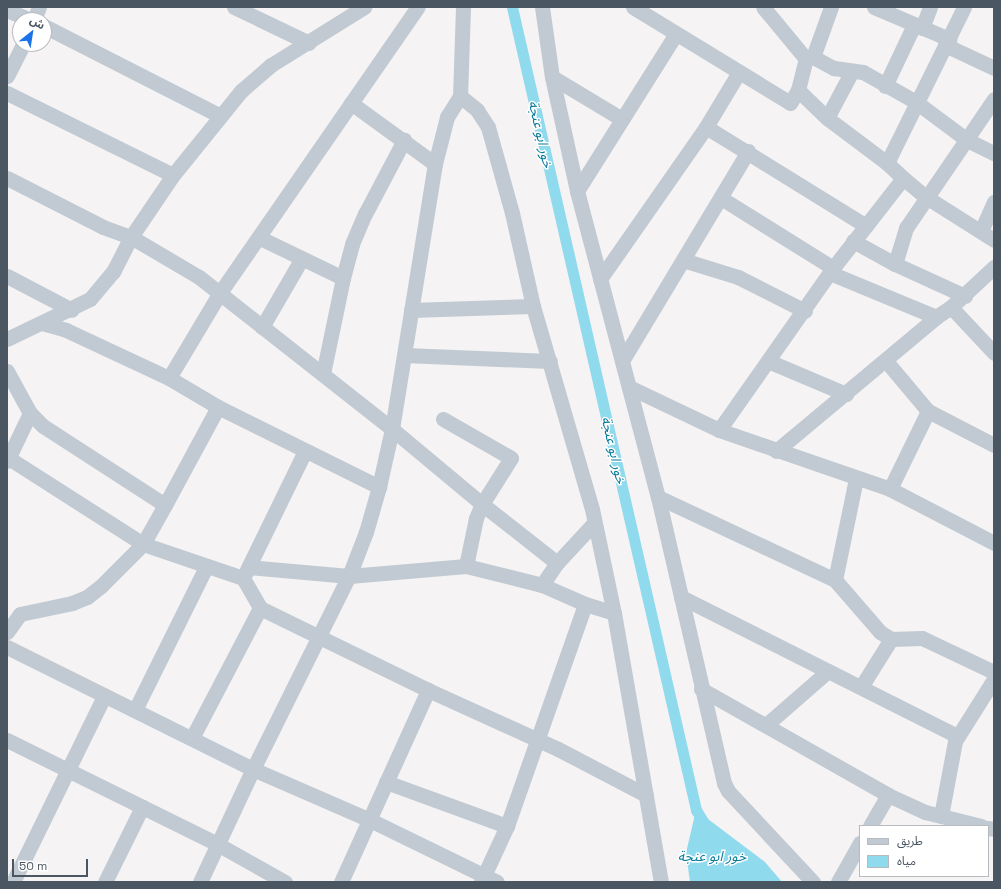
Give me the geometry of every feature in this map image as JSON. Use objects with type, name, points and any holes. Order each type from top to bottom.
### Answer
[{"type":"street","points":[[234,7],[309,43]]},
{"type":"street","points":[[7,339],[72,310],[90,299],[102,286],[173,175],[219,115],[241,91],[271,65],[309,43],[364,7]]},
{"type":"street","points":[[169,378],[219,294],[260,238],[418,7]]},
{"type":"street","points":[[200,882],[219,845],[253,769],[320,638],[349,576],[366,532],[392,429],[435,164],[447,117],[460,96],[463,7]]},
{"type":"street","points":[[542,7],[552,77],[577,191],[658,498],[682,597],[701,688],[726,788],[813,882]]},
{"type":"street","points":[[633,7],[790,103],[798,90],[831,7]]},
{"type":"street","points":[[763,7],[810,58],[834,68],[863,72],[885,86],[916,102],[967,140],[994,153]]},
{"type":"street","points":[[874,7],[918,27],[994,68]]},
{"type":"street","points":[[885,86],[930,7]]},
{"type":"street","points":[[887,163],[964,7]]},
{"type":"street","points":[[52,30],[219,115]]},
{"type":"street","points":[[577,191],[676,34]]},
{"type":"street","points":[[7,76],[19,52]]},
{"type":"street","points":[[827,118],[852,71]]},
{"type":"street","points":[[600,278],[706,127],[739,72]]},
{"type":"street","points":[[552,77],[622,118]]},
{"type":"street","points":[[798,90],[827,118],[887,163],[926,197],[994,240]]},
{"type":"street","points":[[7,93],[173,175]]},
{"type":"street","points":[[460,96],[477,110],[488,127],[512,212],[533,306],[550,362],[594,523],[614,613],[662,882]]},
{"type":"street","points":[[895,264],[906,228],[994,99]]},
{"type":"street","points":[[351,103],[404,140],[435,164]]},
{"type":"street","points":[[706,127],[748,151],[866,226]]},
{"type":"street","points":[[323,374],[343,278],[352,244],[365,214],[404,140]]},
{"type":"street","points":[[622,361],[748,151]]},
{"type":"street","points":[[7,178],[103,227],[132,237],[199,277],[323,374],[482,504],[558,563]]},
{"type":"street","points":[[719,430],[805,311],[831,271],[903,178]]},
{"type":"street","points":[[721,198],[831,271],[936,317]]},
{"type":"street","points":[[981,231],[994,202]]},
{"type":"street","points":[[260,238],[301,260],[343,278]]},
{"type":"street","points":[[853,241],[895,264],[964,296]]},
{"type":"street","points":[[262,327],[301,260]]},
{"type":"street","points":[[683,260],[743,279],[805,311]]},
{"type":"street","points":[[776,452],[886,361],[936,317],[964,296],[994,266]]},
{"type":"street","points":[[7,276],[72,310]]},
{"type":"street","points":[[411,310],[533,306]]},
{"type":"street","points":[[951,307],[994,353]]},
{"type":"street","points":[[42,323],[66,330],[169,378],[218,407],[378,487]]},
{"type":"street","points":[[405,355],[550,362]]},
{"type":"street","points":[[768,361],[846,394]]},
{"type":"street","points":[[886,361],[928,411],[994,445]]},
{"type":"street","points":[[7,371],[30,413],[43,426],[165,505]]},
{"type":"street","points":[[629,387],[719,430],[776,452],[890,489],[994,543]]},
{"type":"street","points":[[7,632],[20,614],[72,603],[86,597],[113,576],[143,544],[218,407]]},
{"type":"street","points":[[890,489],[928,411]]},
{"type":"street","points":[[30,413],[8,459],[143,544],[206,567],[245,572],[349,576],[466,566],[542,585],[585,604],[614,613]]},
{"type":"street","points":[[443,418],[511,458],[482,504],[476,518],[466,566]]},
{"type":"street","points":[[305,451],[245,572],[260,608],[428,690],[536,739],[646,795]]},
{"type":"street","points":[[835,580],[856,479]]},
{"type":"street","points":[[658,498],[835,580],[880,632],[891,640],[922,638],[994,672]]},
{"type":"street","points":[[542,585],[558,563],[594,523]]},
{"type":"street","points":[[135,710],[206,567]]},
{"type":"street","points":[[682,597],[957,736]]},
{"type":"street","points":[[7,647],[253,769],[370,820],[487,880],[585,604]]},
{"type":"street","points":[[192,738],[260,608]]},
{"type":"street","points":[[861,687],[891,640]]},
{"type":"street","points":[[766,725],[828,670]]},
{"type":"street","points":[[941,816],[957,736],[994,679]]},
{"type":"street","points":[[701,688],[888,794],[941,816],[977,825]]},
{"type":"street","points":[[341,882],[428,690]]},
{"type":"street","points":[[13,880],[104,696]]},
{"type":"street","points":[[7,740],[219,845],[285,882]]},
{"type":"street","points":[[386,782],[507,826]]},
{"type":"street","points":[[871,825],[888,794]]},
{"type":"street","points":[[105,882],[142,807]]},
{"type":"street","points":[[838,882],[859,845]]},
{"type":"water","name":"خور ابو عنجة","points":[[696,810],[765,862],[782,882],[690,882],[686,853]]},
{"type":"waterway","name":"خور ابو عنجة","points":[[512,7],[696,810],[704,823]]}]
